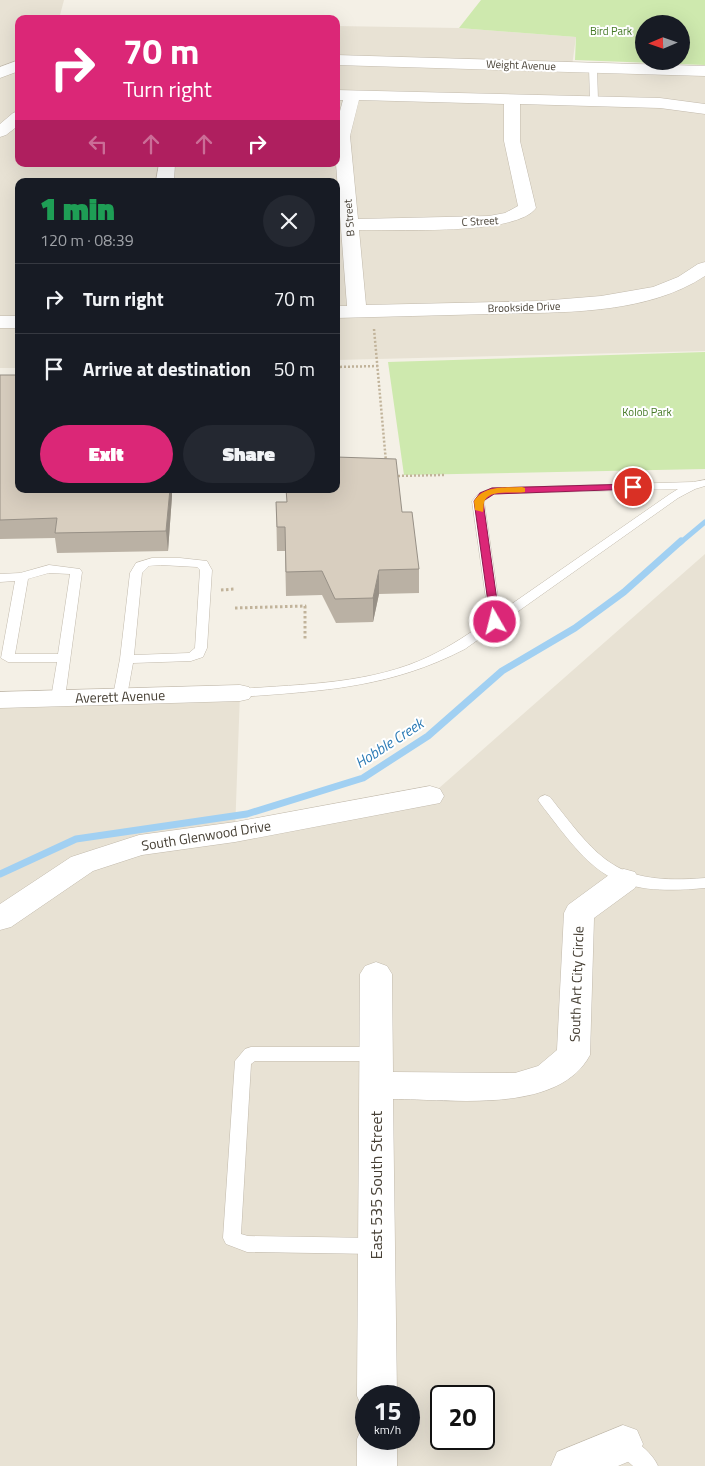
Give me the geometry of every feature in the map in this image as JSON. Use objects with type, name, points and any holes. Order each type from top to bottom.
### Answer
[{"type":"street","name":"Weight Avenue","points":[[340,60],[705,71]]},
{"type":"street","points":[[0,73],[15,67]]},
{"type":"street","points":[[344,95],[673,104],[705,109]]},
{"type":"street","name":"B Street","points":[[344,95],[342,136],[350,225],[364,318]]},
{"type":"street","name":"C Street","points":[[350,225],[483,222],[503,220],[518,215],[527,208],[512,141],[512,99]]},
{"type":"street","points":[[0,132],[15,119]]},
{"type":"street","name":"Brookside Drive","points":[[340,313],[364,318],[592,304],[641,295],[684,281],[704,270]]},
{"type":"street","points":[[0,322],[15,322]]},
{"type":"street","name":"Averett Avenue","points":[[0,700],[240,693]]},
{"type":"street","name":"South Glenwood Drive","points":[[0,919],[82,864],[139,845],[235,832],[430,796]]},
{"type":"street","name":"South Art City Circle","points":[[376,1070],[515,1086],[549,1076],[574,1055],[579,913],[624,880]]},
{"type":"street","name":"East 535 South Street","points":[[376,974],[377,1385]]},
{"type":"street","points":[[377,1450],[377,1466]]},
{"type":"street","points":[[571,1466],[635,1455]]},
{"type":"lane","points":[[593,68],[594,101]]},
{"type":"lane","points":[[495,622],[478,501],[483,495],[492,491],[699,484]]},
{"type":"lane","points":[[240,693],[354,684],[384,678],[438,659],[495,622],[674,496],[699,484]]},
{"type":"lane","points":[[120,696],[127,659],[136,573],[141,565],[149,562],[194,562],[203,564],[206,570],[201,648],[198,654],[191,657],[127,659]]},
{"type":"lane","points":[[0,578],[22,577],[33,571],[48,568],[76,572],[58,698]]},
{"type":"lane","points":[[22,577],[8,658],[65,658]]},
{"type":"lane","points":[[545,800],[592,859],[624,880],[679,886],[705,883]]},
{"type":"lane","points":[[376,1070],[251,1054],[243,1061],[232,1238],[246,1244],[376,1246]]},
{"type":"path","points":[[364,318],[378,366],[387,467]]},
{"type":"path","points":[[340,367],[378,366]]},
{"type":"path","points":[[388,476],[444,475]]},
{"type":"path","points":[[235,608],[305,606],[305,640]]},
{"type":"shaded area","points":[[0,0],[64,0],[60,15],[15,15],[15,167],[340,167],[340,26],[459,28],[576,37],[572,66],[635,68],[635,70],[705,71],[705,351],[340,360],[340,178],[15,178],[15,368],[0,368]]},
{"type":"shaded area","points":[[705,554],[705,1466],[0,1466],[0,699],[240,693],[235,832],[430,796]]},
{"type":"green space","name":"Bird Park","points":[[481,0],[705,0],[705,65],[690,64],[690,15],[635,15],[635,62],[575,60],[576,37],[459,28]]},
{"type":"green space","name":"Kolob Park","points":[[705,352],[705,469],[404,475],[388,362]]},
{"type":"building","points":[[0,375],[15,375],[15,493],[170,493],[166,531],[55,533],[57,518],[0,520]]},
{"type":"building","points":[[340,457],[396,459],[402,512],[412,512],[419,569],[379,570],[373,598],[335,599],[322,571],[286,572],[285,527],[277,527],[276,502],[287,502],[286,493],[340,493]]},
{"type":"waterway","name":"Hobble Creek","points":[[680,543],[705,522]]},
{"type":"waterway","name":"Hobble Creek","points":[[0,874],[76,839],[247,814],[363,778],[428,736],[502,671],[575,628],[624,592],[681,541]]},
{"type":"slow traffic","points":[[480,510],[478,501],[483,495],[492,491],[522,490]]},
{"type":"route","points":[[495,622],[478,501],[483,495],[492,491],[633,487]]}]
